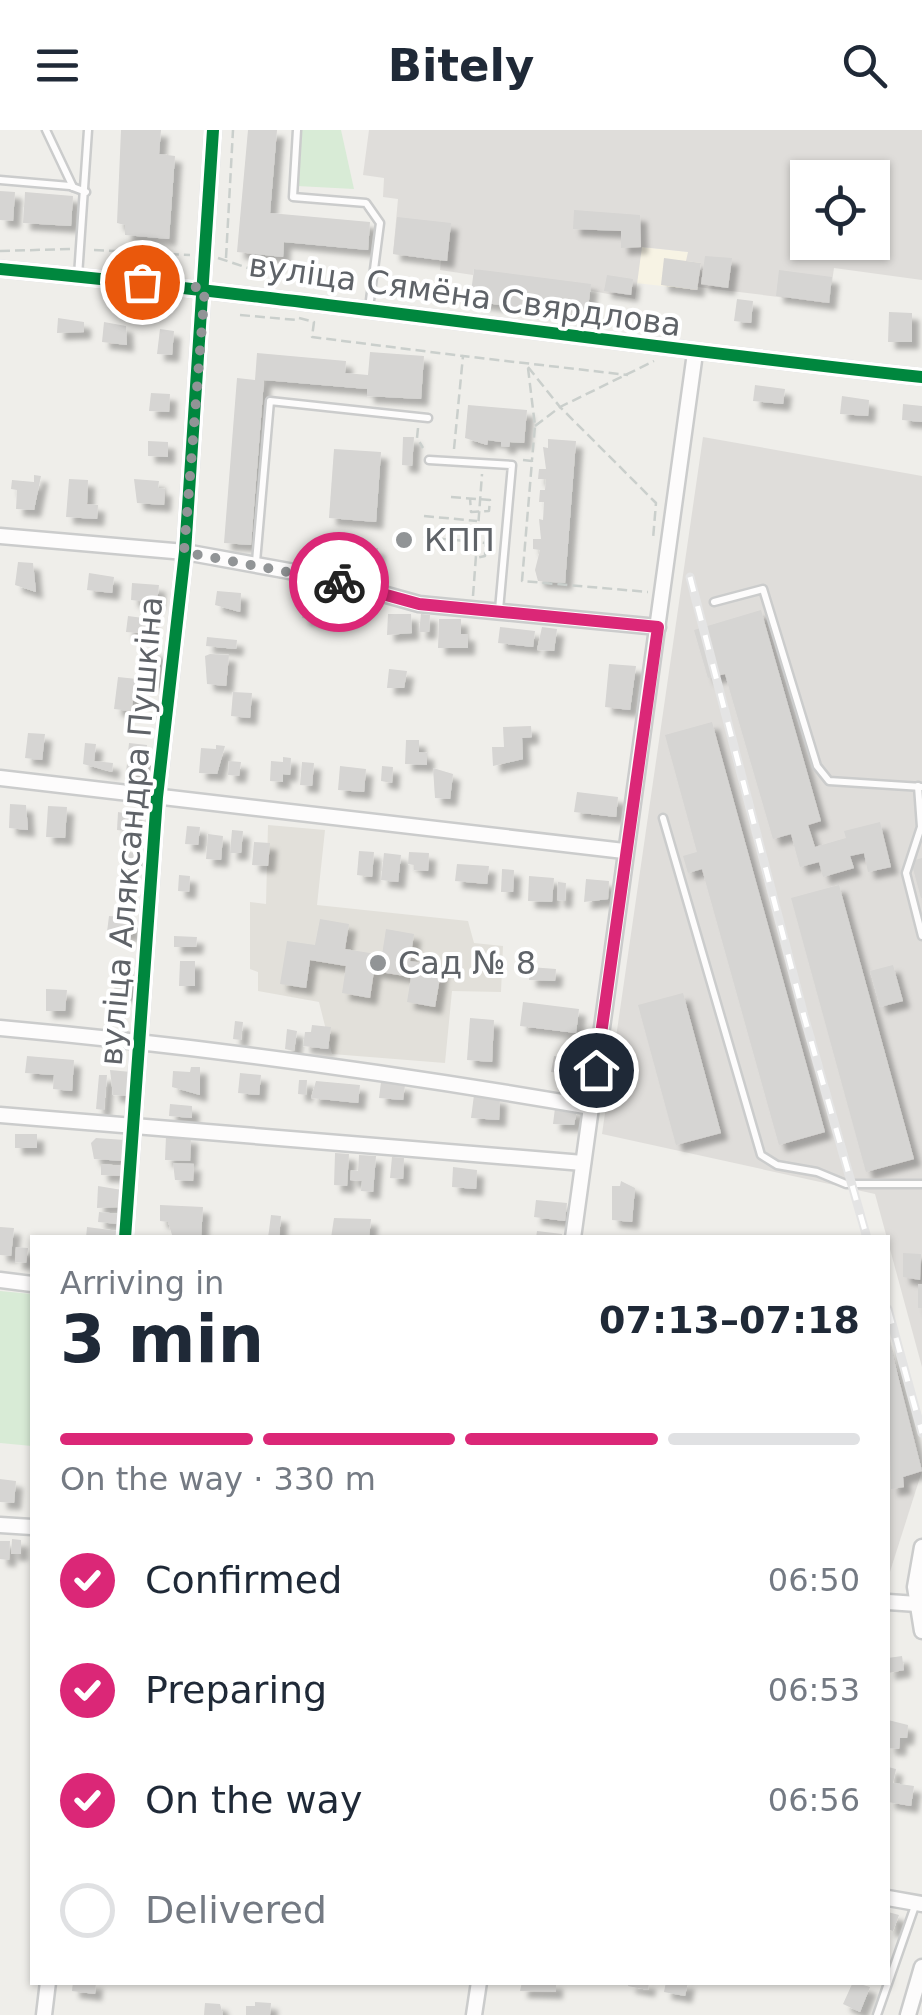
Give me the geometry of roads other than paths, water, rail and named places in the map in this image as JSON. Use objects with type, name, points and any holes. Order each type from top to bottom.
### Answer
[{"type":"street","name":"вуліца Аляксандра Пушкіна","points":[[125,1235],[156,797],[184,552],[205,288],[213,130]]},
{"type":"street","name":"вуліца Сямёна Свярдлова","points":[[0,268],[205,288],[695,353],[922,377]]},
{"type":"street","points":[[573,1235],[695,353]]},
{"type":"street","points":[[0,536],[184,552],[256,564],[395,599],[658,627]]},
{"type":"street","points":[[0,778],[624,850]]},
{"type":"street","points":[[0,1028],[138,1040],[414,1076],[591,1107]]},
{"type":"street","points":[[0,1114],[583,1163]]},
{"type":"street","points":[[0,1280],[30,1284]]},
{"type":"street","points":[[0,1525],[30,1527]]},
{"type":"street","points":[[922,1547],[916,1604],[922,1631]]},
{"type":"street","points":[[891,1599],[916,1604]]},
{"type":"street","points":[[890,1898],[919,1903]]},
{"type":"street","points":[[908,2015],[922,1966]]},
{"type":"street","points":[[44,2015],[48,1985]]},
{"type":"street","points":[[474,2015],[478,1985]]},
{"type":"lane","points":[[46,130],[74,187]]},
{"type":"lane","points":[[78,276],[88,130]]},
{"type":"lane","points":[[298,130],[293,196],[366,203],[380,223],[369,310]]},
{"type":"lane","points":[[0,180],[74,187],[86,192]]},
{"type":"lane","points":[[256,564],[270,401],[424,417]]},
{"type":"lane","points":[[428,457],[512,466],[499,610]]},
{"type":"lane","points":[[714,602],[762,589],[817,766],[829,781],[920,786],[921,827],[906,874],[922,936]]},
{"type":"lane","points":[[663,818],[761,1156],[777,1165],[817,1172],[846,1184],[922,1184]]},
{"type":"lane","points":[[890,1979],[919,1903]]},
{"type":"lane","points":[[876,2015],[888,1985]]},
{"type":"railway","points":[[690,577],[804,1016],[866,1235]]},
{"type":"railway","points":[[890,1316],[922,1433]]},
{"type":"place","name":"КПП","points":[[404,540]]},
{"type":"place","name":"Сад № 8","points":[[378,963]]}]
